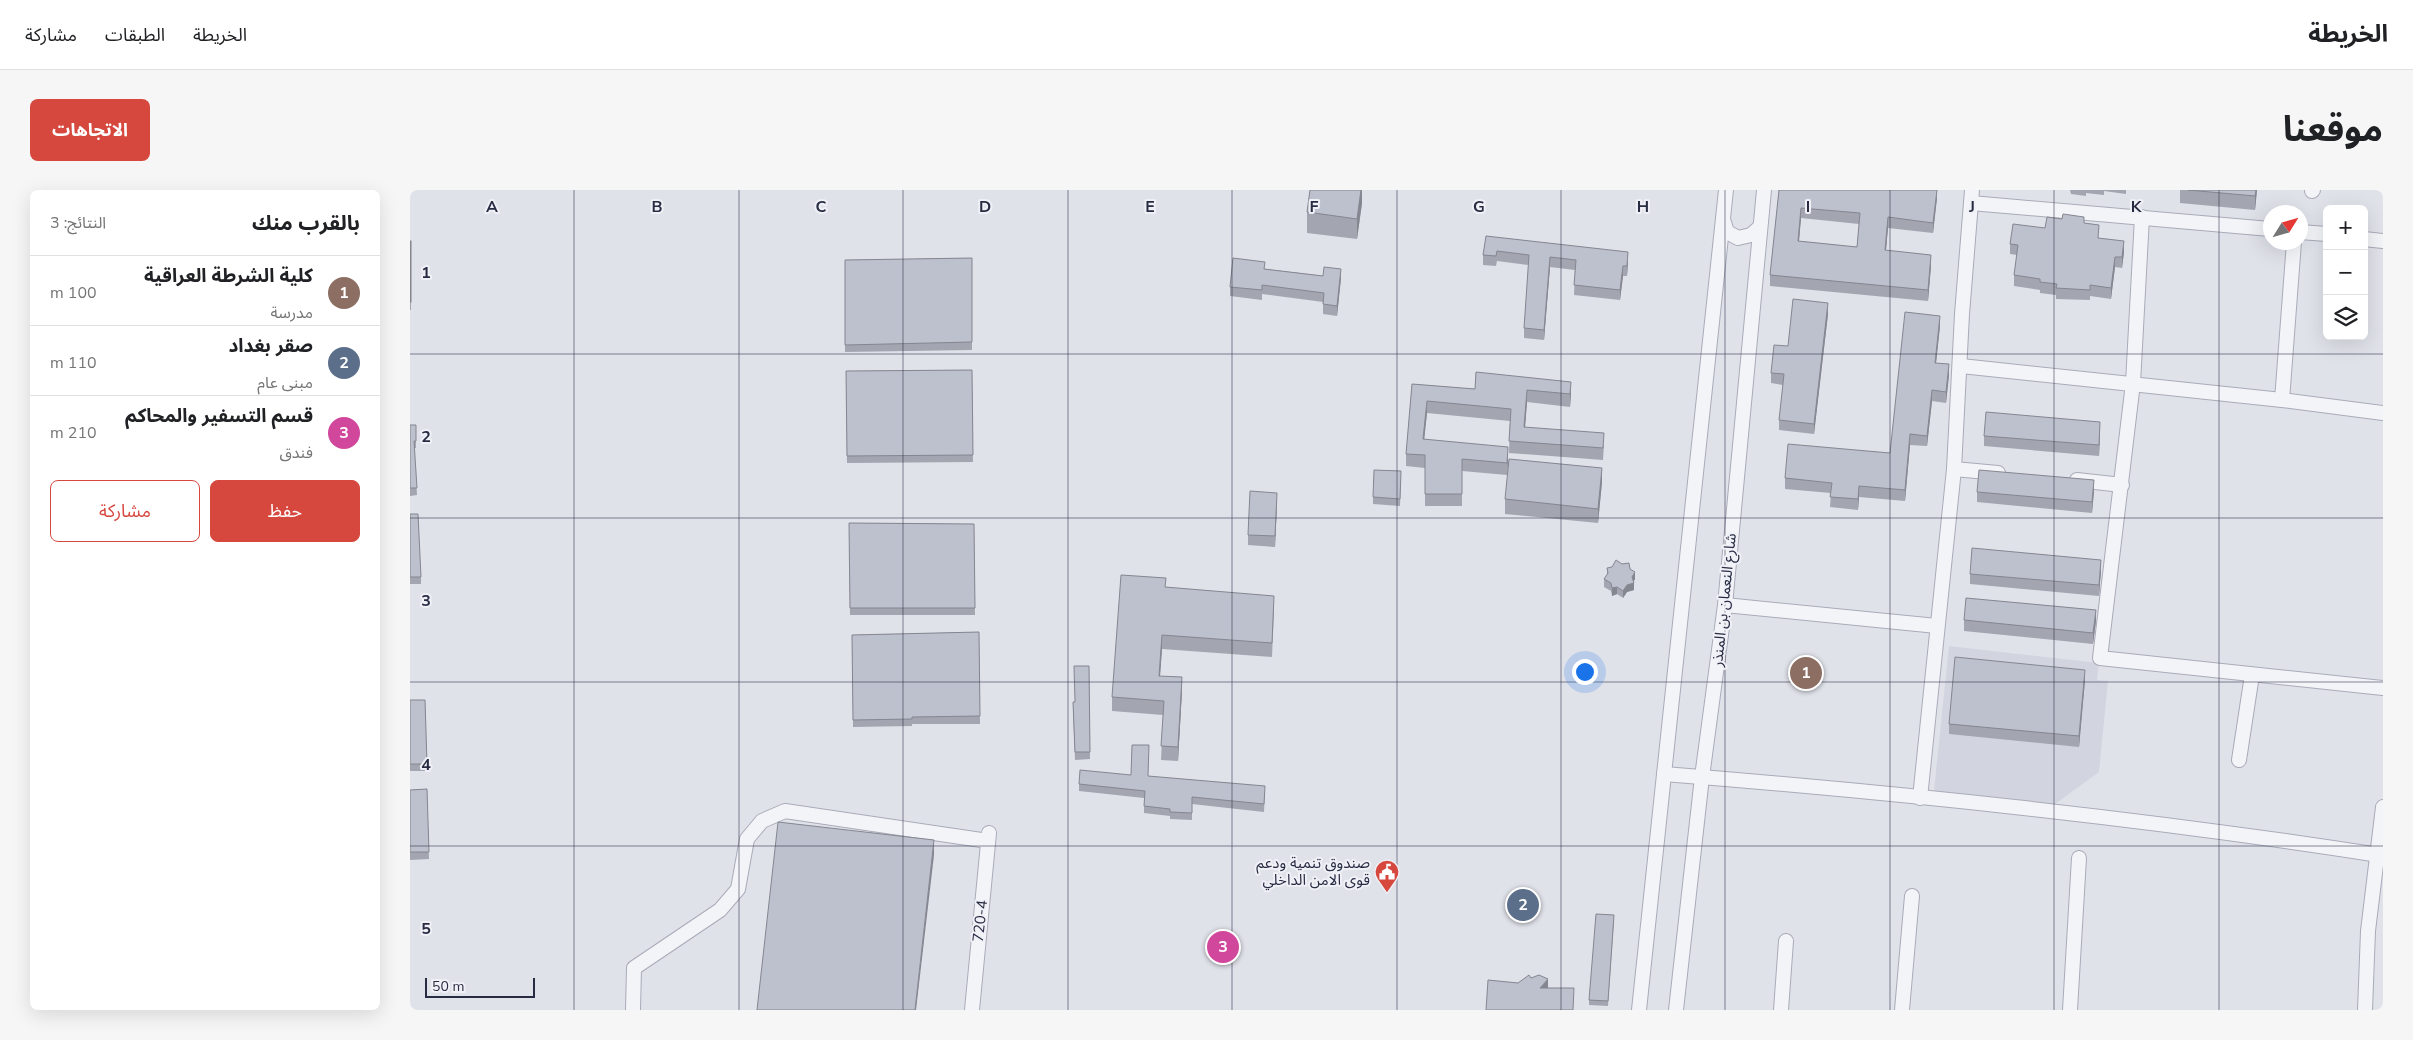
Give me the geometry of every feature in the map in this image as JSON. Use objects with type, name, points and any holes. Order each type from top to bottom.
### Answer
[{"type":"street","points":[[1639,1010],[1726,190]]},
{"type":"street","name":"شارع النعمان بن المنذر","points":[[1676,1010],[1702,777],[1725,606],[1764,190]]},
{"type":"street","points":[[1920,798],[1954,468],[1961,366],[1962,314],[1972,196],[2142,217],[2263,228]]},
{"type":"street","points":[[2142,217],[2133,383],[2100,658],[2383,688]]},
{"type":"street","points":[[1723,218],[1727,232],[1738,238],[1751,235],[1760,227]]},
{"type":"street","points":[[2308,233],[2323,234]]},
{"type":"street","points":[[2368,239],[2383,241]]},
{"type":"street","points":[[2282,400],[2293,250]]},
{"type":"street","points":[[1961,366],[2133,383],[2383,413]]},
{"type":"street","points":[[1954,468],[2013,474]]},
{"type":"street","points":[[2063,479],[2122,485]]},
{"type":"street","points":[[1725,606],[1937,626]]},
{"type":"street","points":[[2239,760],[2252,675]]},
{"type":"street","points":[[1664,774],[1920,798],[2230,832],[2379,855]]},
{"type":"street","points":[[2366,1010],[2368,932],[2379,855],[2383,807]]},
{"type":"street","name":"720-4","points":[[633,1010],[634,968],[720,910],[738,889],[747,839],[762,821],[785,811],[989,837],[972,1010]]},
{"type":"street","points":[[2070,1010],[2079,858]]},
{"type":"street","points":[[1902,1010],[1912,896]]},
{"type":"street","points":[[1781,1010],[1786,941]]},
{"type":"shaded area","points":[[1949,646],[2099,663],[2097,680],[2108,681],[2099,772],[2055,804],[1934,791]]},
{"type":"building","points":[[1310,190],[1361,190],[1357,219],[1307,212]]},
{"type":"building","points":[[1779,190],[1937,190],[1933,223],[1888,217],[1885,250],[1931,255],[1928,290],[1770,275]],"holes":[[[1801,208],[1860,213],[1857,247],[1798,241]]]},
{"type":"building","points":[[2188,190],[2256,190],[2255,196]]},
{"type":"building","points":[[2063,214],[2084,217],[2084,223],[2099,225],[2098,238],[2124,241],[2122,257],[2115,257],[2111,288],[2090,285],[2090,290],[2056,288],[2057,284],[2040,282],[2040,279],[2014,275],[2018,245],[2010,244],[2013,224],[2045,228],[2047,217],[2062,219]]},
{"type":"building","points":[[1486,236],[1628,252],[1627,266],[1623,266],[1620,290],[1574,285],[1576,260],[1550,257],[1544,330],[1524,328],[1529,255],[1497,251],[1496,256],[1483,255]]},
{"type":"building","points":[[411,241],[411,302],[410,302]]},
{"type":"building","points":[[972,258],[972,342],[845,345],[845,260]]},
{"type":"building","points":[[1233,258],[1265,262],[1264,269],[1323,276],[1324,267],[1341,269],[1337,306],[1323,304],[1324,293],[1262,285],[1262,290],[1230,287]]},
{"type":"building","points":[[1793,299],[1828,303],[1814,424],[1779,420],[1784,374],[1771,373],[1774,345],[1788,346]]},
{"type":"building","points":[[1905,312],[1940,316],[1935,363],[1949,364],[1946,392],[1932,390],[1927,436],[1910,434],[1905,490],[1859,486],[1858,499],[1830,497],[1832,483],[1785,478],[1788,444],[1890,453]]},
{"type":"building","points":[[972,370],[973,455],[847,456],[846,371]]},
{"type":"building","points":[[1476,372],[1571,382],[1570,394],[1527,390],[1524,427],[1604,433],[1603,448],[1509,441],[1511,409],[1427,401],[1423,439],[1508,447],[1507,463],[1462,459],[1462,494],[1425,494],[1425,455],[1406,454],[1412,384],[1475,389]]},
{"type":"building","points":[[1986,412],[2100,422],[2099,445],[1984,436]]},
{"type":"building","points":[[410,425],[416,425],[416,441],[414,441],[417,488],[410,488]]},
{"type":"building","points":[[1509,459],[1602,468],[1598,509],[1505,499]]},
{"type":"building","points":[[1374,470],[1401,471],[1400,499],[1373,497]]},
{"type":"building","points":[[1979,470],[2094,480],[2092,502],[1977,492]]},
{"type":"building","points":[[1250,491],[1277,493],[1275,536],[1248,535]]},
{"type":"building","points":[[410,514],[418,514],[421,577],[410,577]]},
{"type":"building","points":[[849,523],[974,524],[975,608],[850,608]]},
{"type":"building","points":[[1972,548],[2101,560],[2099,585],[1970,574]]},
{"type":"building","points":[[1616,560],[1622,564],[1629,563],[1630,569],[1635,572],[1632,577],[1634,583],[1627,585],[1623,591],[1617,587],[1612,588],[1611,583],[1604,579],[1608,573],[1607,568],[1612,567]]},
{"type":"building","points":[[1121,575],[1166,578],[1165,587],[1274,596],[1272,643],[1162,635],[1159,676],[1182,677],[1178,747],[1161,746],[1164,701],[1112,697]]},
{"type":"building","points":[[1966,598],[2096,610],[2093,633],[1964,620]]},
{"type":"building","points":[[979,632],[980,716],[853,720],[852,635]]},
{"type":"building","points":[[1955,657],[2085,670],[2079,736],[1949,724]]},
{"type":"building","points":[[1074,666],[1089,666],[1090,752],[1075,752]]},
{"type":"building","points":[[410,700],[425,700],[427,764],[410,764]]},
{"type":"building","points":[[1132,745],[1149,745],[1148,776],[1265,786],[1264,804],[1192,797],[1192,813],[1170,812],[1170,809],[1144,806],[1145,791],[1079,784],[1080,770],[1131,775]]},
{"type":"building","points":[[427,789],[429,852],[410,852],[410,790]]},
{"type":"building","points":[[778,822],[934,840],[915,1010],[757,1010]]},
{"type":"building","points":[[1596,914],[1614,915],[1608,1001],[1589,1000]]},
{"type":"building","points":[[1529,975],[1531,978],[1539,975],[1548,979],[1540,988],[1574,988],[1573,1010],[1486,1010],[1488,980],[1518,983]]},
{"type":"place","name":"كلية الشرطة العراقية","points":[[1806,673]]},
{"type":"place","name":"صندوق تنمية ودعم قوى الامن الداخلي","points":[[1387,893]]},
{"type":"place","name":"صقر بغداد","points":[[1523,905]]},
{"type":"place","name":"قسم التسفير والمحاكم","points":[[1223,947]]}]
